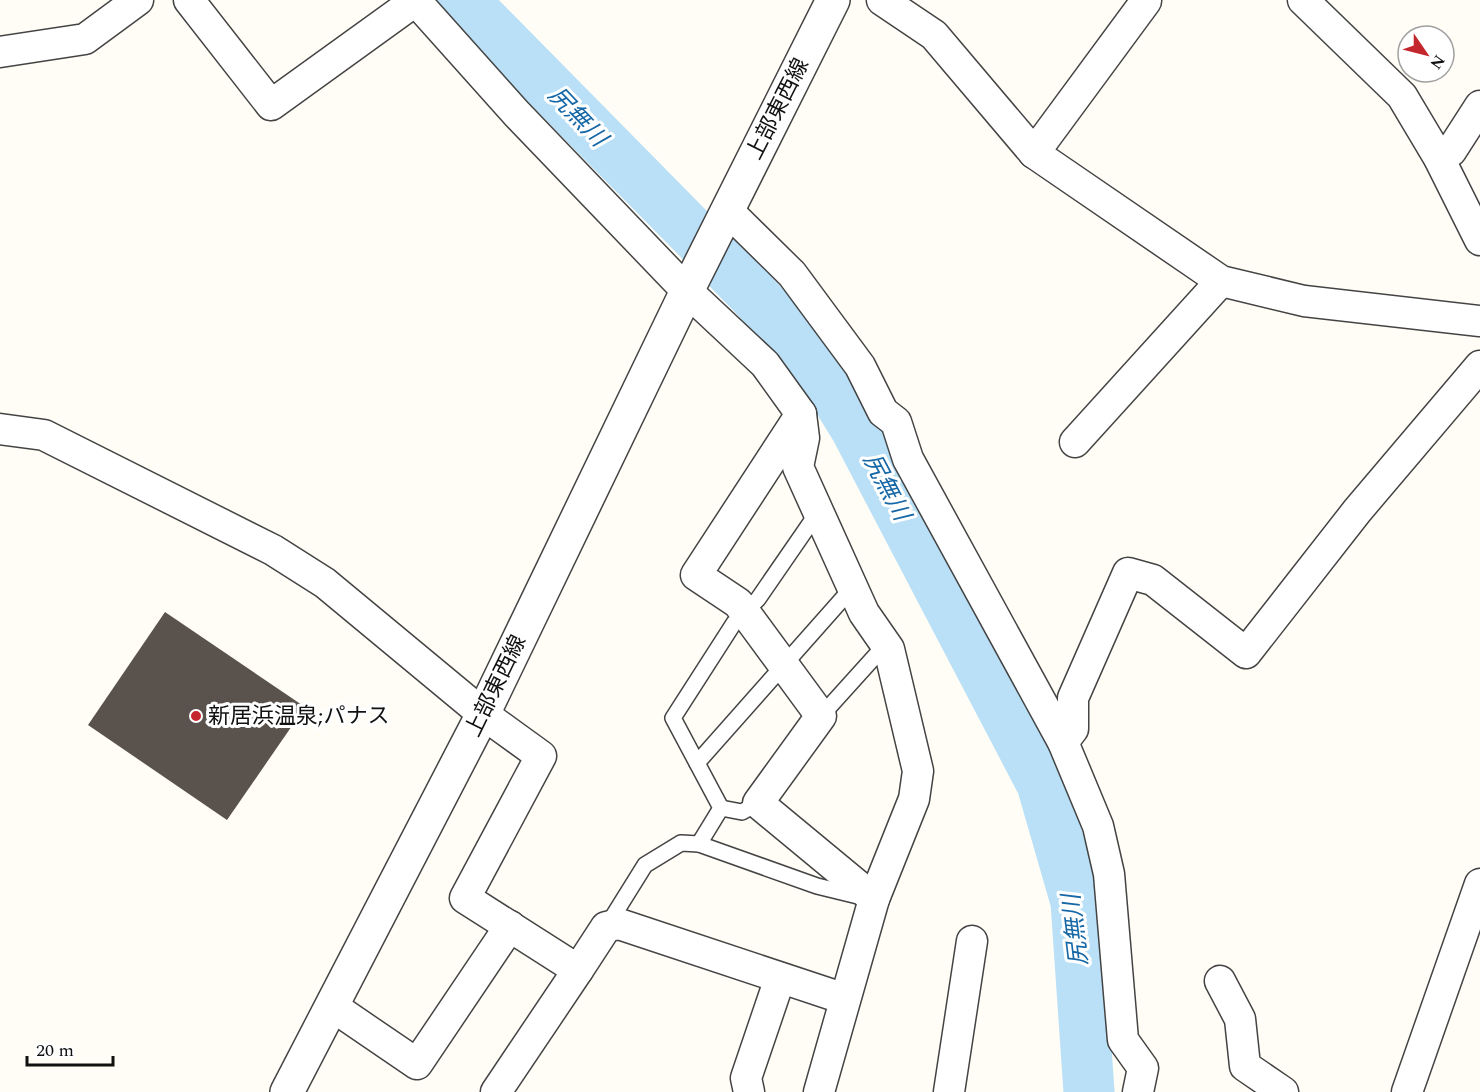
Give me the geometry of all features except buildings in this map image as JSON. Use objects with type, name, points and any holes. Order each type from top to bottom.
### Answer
[{"type":"street","points":[[189,0],[271,105],[415,0],[517,114],[692,283],[722,321],[765,364],[801,414],[804,438],[798,467],[864,613],[889,649],[918,771],[914,799],[874,899],[819,1092]]},
{"type":"street","name":"上部東西線","points":[[287,1092],[483,714],[725,214],[833,0]]},
{"type":"street","points":[[882,0],[933,35],[1034,153],[1221,281],[1304,302],[1480,321]]},
{"type":"street","points":[[1034,153],[1146,2],[1145,0]]},
{"type":"street","points":[[1303,0],[1402,96],[1440,158],[1480,240]]},
{"type":"street","points":[[0,52],[85,39],[128,3]]},
{"type":"street","points":[[1440,158],[1451,151],[1477,116]]},
{"type":"street","points":[[725,214],[792,274],[860,366],[883,412],[896,422],[908,459],[1063,742],[1098,826],[1109,874],[1123,1040],[1143,1068],[1138,1092]]},
{"type":"street","points":[[1075,442],[1221,281]]},
{"type":"street","points":[[1063,742],[1073,729],[1073,699],[1128,573],[1153,580],[1246,653],[1357,511],[1480,366]]},
{"type":"street","points":[[801,414],[696,574],[738,603],[821,716],[758,802],[874,899]]},
{"type":"street","points":[[0,429],[44,435],[273,550],[326,583],[483,714],[541,756],[465,898],[578,970]]},
{"type":"street","points":[[1407,1092],[1480,884]]},
{"type":"street","points":[[496,1092],[606,927],[619,924],[845,999]]},
{"type":"street","points":[[332,1006],[417,1064],[510,926]]},
{"type":"street","points":[[949,1092],[972,940]]},
{"type":"street","points":[[749,1092],[746,1078],[780,978]]},
{"type":"street","points":[[1220,981],[1239,1019],[1245,1066],[1283,1092]]},
{"type":"lane","points":[[721,808],[673,718],[734,623],[758,599],[818,512]]},
{"type":"lane","points":[[697,763],[852,588]]},
{"type":"lane","points":[[821,716],[886,644]]},
{"type":"lane","points":[[721,808],[742,812],[758,802]]},
{"type":"lane","points":[[699,844],[721,808]]},
{"type":"lane","points":[[606,927],[645,865],[681,843],[699,844],[817,886],[874,899]]},
{"type":"waterway","name":"尻無川","points":[[463,0],[751,292],[815,362],[856,429],[1042,784],[1076,902],[1089,1092]]},
{"type":"place","name":"新居浜温泉;パナス","points":[[196,716]]}]
